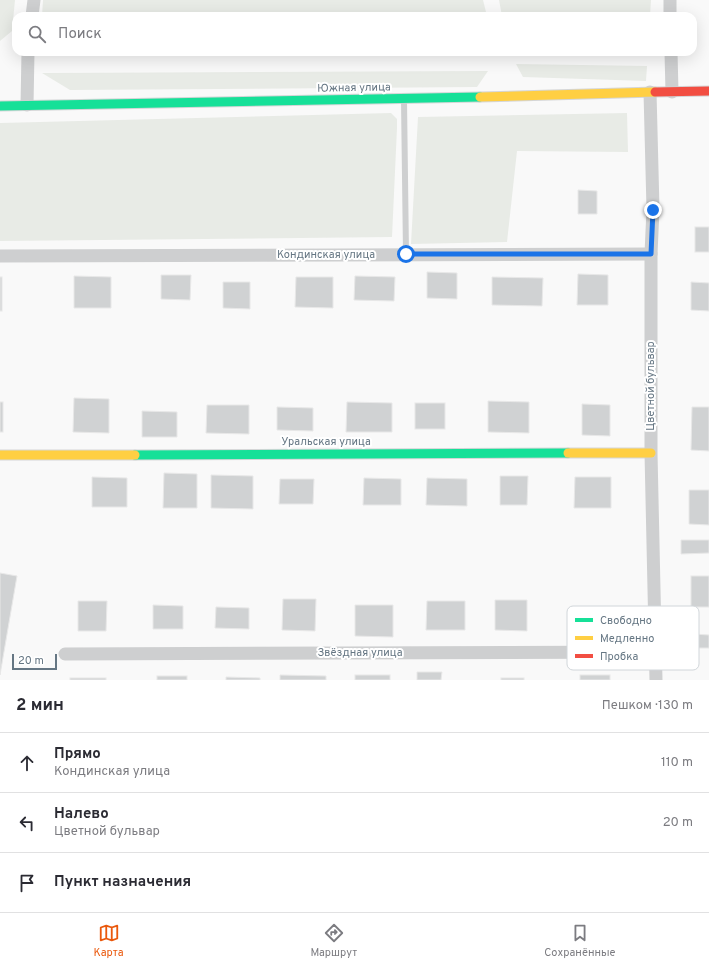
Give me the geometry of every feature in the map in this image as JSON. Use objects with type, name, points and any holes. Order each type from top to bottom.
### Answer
[{"type":"street","points":[[32,12],[34,0]]},
{"type":"street","points":[[670,0],[670,12]]},
{"type":"street","points":[[27,105],[28,56]]},
{"type":"street","points":[[671,56],[672,92]]},
{"type":"street","name":"Южная улица","points":[[0,106],[404,99],[709,91]]},
{"type":"street","name":"Цветной бульвар","points":[[650,92],[653,210],[651,254],[651,453],[655,606]]},
{"type":"street","name":"Кондинская улица","points":[[0,256],[651,254]]},
{"type":"street","name":"Уральская улица","points":[[0,455],[651,453]]},
{"type":"street","name":"Звёздная улица","points":[[65,654],[567,652]]},
{"type":"lane","points":[[404,99],[406,254]]},
{"type":"shaded area","points":[[0,0],[15,0],[14,12],[12,12],[12,31],[0,41]]},
{"type":"shaded area","points":[[43,0],[483,0],[486,12],[42,12]]},
{"type":"shaded area","points":[[499,0],[651,0],[650,12],[501,12]]},
{"type":"shaded area","points":[[516,64],[647,66],[646,81],[523,77]]},
{"type":"shaded area","points":[[488,71],[477,87],[70,90],[42,73]]},
{"type":"shaded area","points":[[391,113],[397,119],[392,237],[0,241],[0,123]]},
{"type":"shaded area","points":[[627,113],[628,152],[517,151],[507,242],[411,244],[418,117]]},
{"type":"building","points":[[578,190],[597,191],[597,214],[578,214]]},
{"type":"building","points":[[695,227],[709,227],[709,252],[695,252]]},
{"type":"building","points":[[427,272],[457,273],[457,299],[427,298]]},
{"type":"building","points":[[578,274],[608,275],[608,305],[577,305]]},
{"type":"building","points":[[161,275],[191,275],[190,300],[161,299]]},
{"type":"building","points":[[74,276],[111,277],[111,308],[74,308]]},
{"type":"building","points":[[355,276],[395,277],[394,301],[354,300]]},
{"type":"building","points":[[0,277],[2,277],[2,311],[0,311]]},
{"type":"building","points":[[296,277],[333,277],[333,308],[295,307]]},
{"type":"building","points":[[492,277],[543,278],[542,306],[492,305]]},
{"type":"building","points":[[223,282],[250,282],[250,309],[223,308]]},
{"type":"building","points":[[691,282],[709,283],[709,311],[691,310]]},
{"type":"building","points":[[74,398],[109,399],[109,433],[73,432]]},
{"type":"building","points":[[488,401],[529,402],[529,433],[488,432]]},
{"type":"building","points":[[0,402],[3,402],[3,432],[0,432]]},
{"type":"building","points":[[347,402],[392,403],[392,432],[346,432]]},
{"type":"building","points":[[415,403],[445,403],[445,429],[415,429]]},
{"type":"building","points":[[582,404],[610,405],[610,436],[582,435]]},
{"type":"building","points":[[207,405],[249,405],[249,434],[206,433]]},
{"type":"building","points":[[277,407],[313,408],[313,431],[277,430]]},
{"type":"building","points":[[692,407],[709,407],[709,451],[691,450]]},
{"type":"building","points":[[142,411],[177,412],[177,437],[142,437]]},
{"type":"building","points":[[164,473],[197,474],[197,508],[163,508]]},
{"type":"building","points":[[211,475],[253,476],[253,509],[211,508]]},
{"type":"building","points":[[500,476],[528,476],[527,505],[500,505]]},
{"type":"building","points":[[92,477],[127,478],[127,507],[92,507]]},
{"type":"building","points":[[575,477],[611,477],[611,508],[574,508]]},
{"type":"building","points":[[364,478],[401,479],[401,505],[363,505]]},
{"type":"building","points":[[427,478],[467,479],[467,506],[426,505]]},
{"type":"building","points":[[280,479],[314,479],[313,504],[279,504]]},
{"type":"building","points":[[689,490],[709,490],[709,525],[689,524]]},
{"type":"building","points":[[681,540],[709,540],[709,553],[681,554]]},
{"type":"building","points":[[0,573],[17,576],[0,675]]},
{"type":"building","points":[[691,576],[709,576],[709,607],[691,606]]},
{"type":"building","points":[[283,599],[316,599],[315,631],[282,630]]},
{"type":"building","points":[[495,600],[527,600],[527,631],[495,630]]},
{"type":"building","points":[[78,601],[107,601],[106,631],[78,631]]},
{"type":"building","points":[[427,601],[465,601],[465,630],[426,630]]},
{"type":"building","points":[[153,605],[183,606],[183,629],[153,629]]},
{"type":"building","points":[[355,605],[393,605],[393,637],[355,636]]},
{"type":"building","points":[[216,607],[249,608],[249,629],[215,628]]},
{"type":"building","points":[[699,634],[709,635],[709,648],[699,648]]},
{"type":"building","points":[[417,672],[442,672],[441,680],[417,680]]},
{"type":"building","points":[[280,675],[326,676],[326,680],[280,680]]},
{"type":"building","points":[[355,675],[390,675],[390,680],[355,680]]},
{"type":"building","points":[[580,675],[610,675],[610,680],[580,680]]},
{"type":"building","points":[[157,676],[187,676],[187,680],[157,680]]},
{"type":"building","points":[[226,677],[260,678],[260,680],[226,680]]},
{"type":"building","points":[[70,678],[106,678],[106,680],[70,680]]},
{"type":"building","points":[[501,678],[524,678],[524,680],[501,680]]},
{"type":"traffic: fast","points":[[0,106],[480,97]]},
{"type":"traffic: fast","points":[[135,455],[568,453]]},
{"type":"traffic: slow","points":[[480,97],[655,92]]},
{"type":"traffic: slow","points":[[568,453],[651,453]]},
{"type":"traffic: slow","points":[[0,455],[135,455]]},
{"type":"traffic: jam","points":[[655,92],[709,91]]},
{"type":"route","points":[[406,254],[651,254],[653,210]]}]
